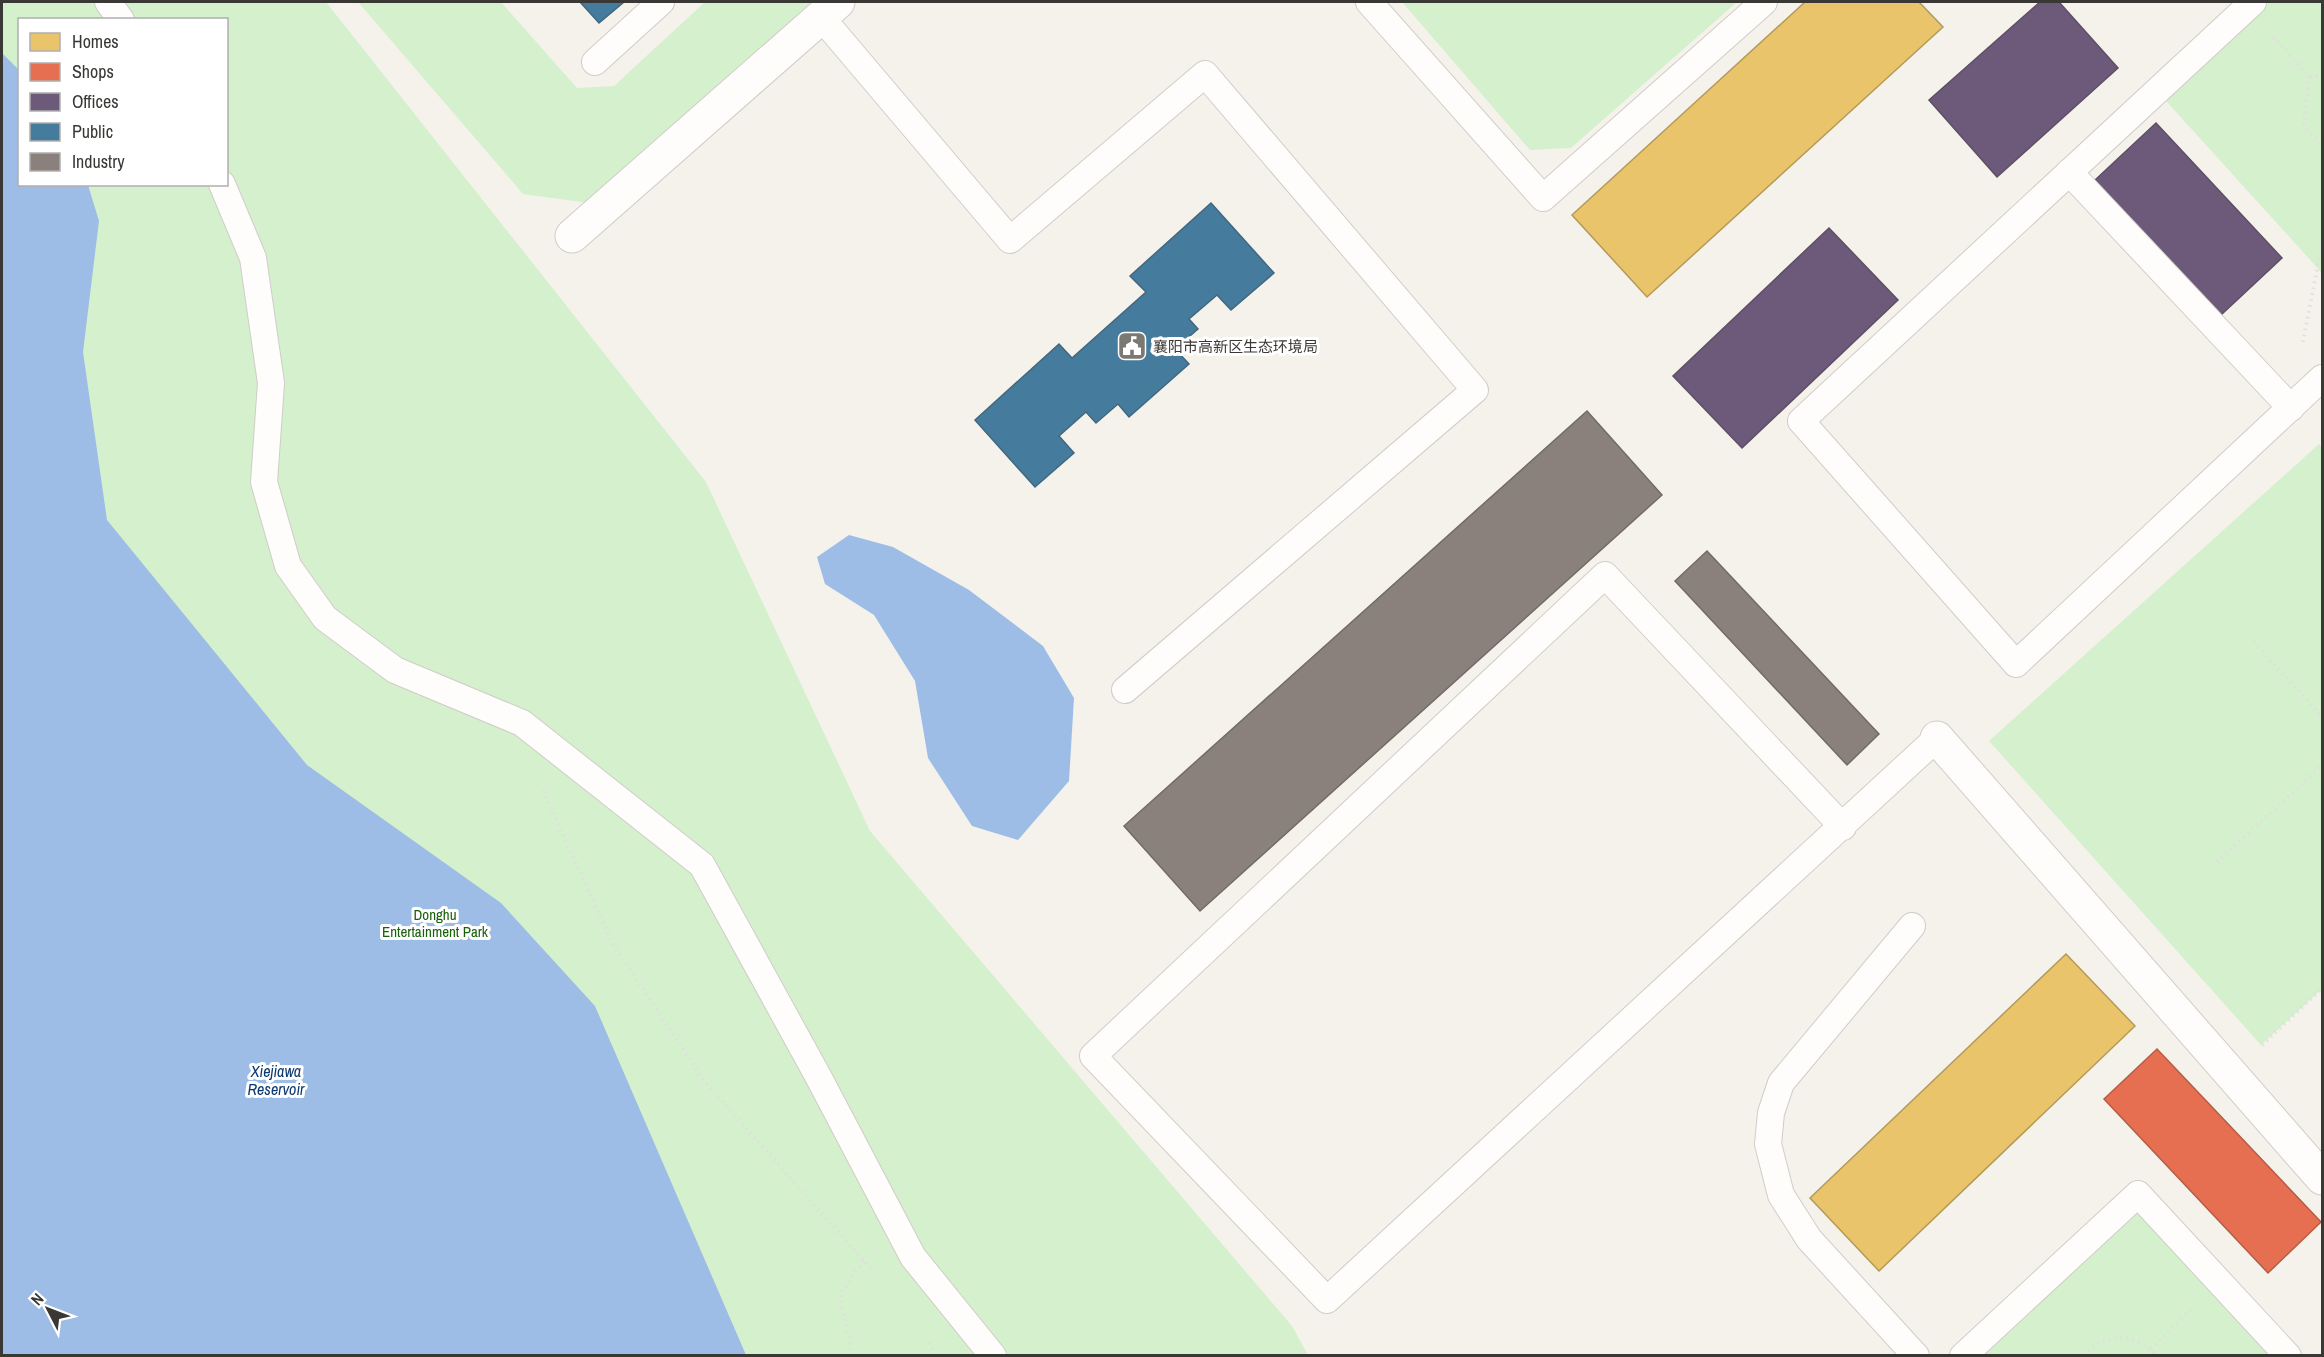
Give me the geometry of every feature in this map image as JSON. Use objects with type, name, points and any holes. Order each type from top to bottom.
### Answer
[{"type":"street","points":[[572,236],[829,9]]},
{"type":"street","points":[[1937,738],[2322,1178]]},
{"type":"lane","points":[[108,2],[120,18]]},
{"type":"lane","points":[[595,62],[661,2]]},
{"type":"lane","points":[[1369,2],[1543,198],[1764,2]]},
{"type":"lane","points":[[2250,5],[1801,421],[2016,664],[2322,378]]},
{"type":"lane","points":[[829,9],[1010,240],[1205,74],[1475,390],[1125,690]]},
{"type":"lane","points":[[2069,172],[2290,408]]},
{"type":"lane","points":[[223,186],[254,258],[271,383],[264,482],[288,566],[325,618],[395,670],[522,723],[702,865],[819,1078],[913,1257],[993,1356]]},
{"type":"lane","points":[[1843,827],[1605,575],[1092,1056],[1327,1300],[1843,827],[1937,738]]},
{"type":"lane","points":[[1912,926],[1781,1083],[1771,1113],[1768,1144],[1781,1195],[1809,1239],[1916,1356]]},
{"type":"lane","points":[[1963,1356],[2138,1194],[2288,1356]]},
{"type":"path","points":[[2250,5],[2309,76],[2304,126],[2322,144]]},
{"type":"path","points":[[2309,76],[2322,76]]},
{"type":"path","points":[[2290,408],[2322,244]]},
{"type":"path","points":[[2254,642],[2322,717]]},
{"type":"path","points":[[522,723],[544,793],[613,944],[705,1082],[864,1260],[840,1294],[852,1356]]},
{"type":"path","points":[[2217,862],[2322,765]]},
{"type":"path","points":[[2231,1074],[2322,988]]},
{"type":"path","points":[[2151,1349],[2219,1281]]},
{"type":"path","points":[[2084,1356],[2097,1344],[2110,1339],[2125,1338],[2139,1341],[2151,1349],[2156,1356]]},
{"type":"green space","name":"Donghu Entertainment Park","points":[[2,2],[326,2],[706,482],[870,831],[1292,1326],[1308,1355],[2,1356]]},
{"type":"green space","points":[[358,2],[501,2],[577,88],[614,86],[705,2],[811,2],[589,203],[523,194]]},
{"type":"green space","points":[[1402,2],[1737,2],[1571,148],[1530,150]]},
{"type":"green space","points":[[2253,2],[2322,2],[2322,273],[2157,91]]},
{"type":"green space","points":[[2319,444],[2322,448],[2322,989],[2261,1045],[1989,741]]},
{"type":"green space","points":[[2138,1195],[2288,1356],[1963,1356]]},
{"type":"water","name":"Xiejiawa Reservoir","points":[[2,53],[18,69],[18,186],[88,186],[99,221],[83,352],[107,520],[307,765],[501,903],[595,1006],[746,1355],[2,1355]]},
{"type":"water","points":[[849,535],[893,547],[969,590],[1043,646],[1074,698],[1069,781],[1018,840],[972,826],[928,758],[915,681],[874,615],[825,584],[817,557]]},
{"type":"building: Homes","points":[[1805,2],[1919,2],[1943,27],[1647,297],[1572,215]]},
{"type":"building: Homes","points":[[2066,954],[2135,1026],[1879,1271],[1810,1198]]},
{"type":"building: Shops","points":[[2157,1049],[2321,1222],[2268,1273],[2104,1099]]},
{"type":"building: Offices","points":[[2040,2],[2059,2],[2118,68],[1997,177],[1929,100]]},
{"type":"building: Offices","points":[[2156,123],[2282,258],[2221,315],[2094,181]]},
{"type":"building: Offices","points":[[1829,228],[1898,300],[1742,448],[1673,376]]},
{"type":"building: Public","points":[[580,2],[624,2],[599,23]]},
{"type":"building: Public","name":"襄阳市高新区生态环境局","points":[[1211,203],[1274,273],[1231,310],[1217,295],[1189,319],[1198,329],[1175,349],[1189,364],[1129,417],[1118,404],[1096,423],[1086,412],[1059,436],[1074,453],[1035,487],[975,420],[1059,344],[1072,358],[1146,292],[1130,276]]},
{"type":"building: Industry","points":[[1587,411],[1662,495],[1200,911],[1124,826]]},
{"type":"building: Industry","points":[[1707,551],[1879,734],[1847,765],[1675,581]]},
{"type":"place","name":"襄阳市高新区生态环境局","points":[[1132,346]]}]
